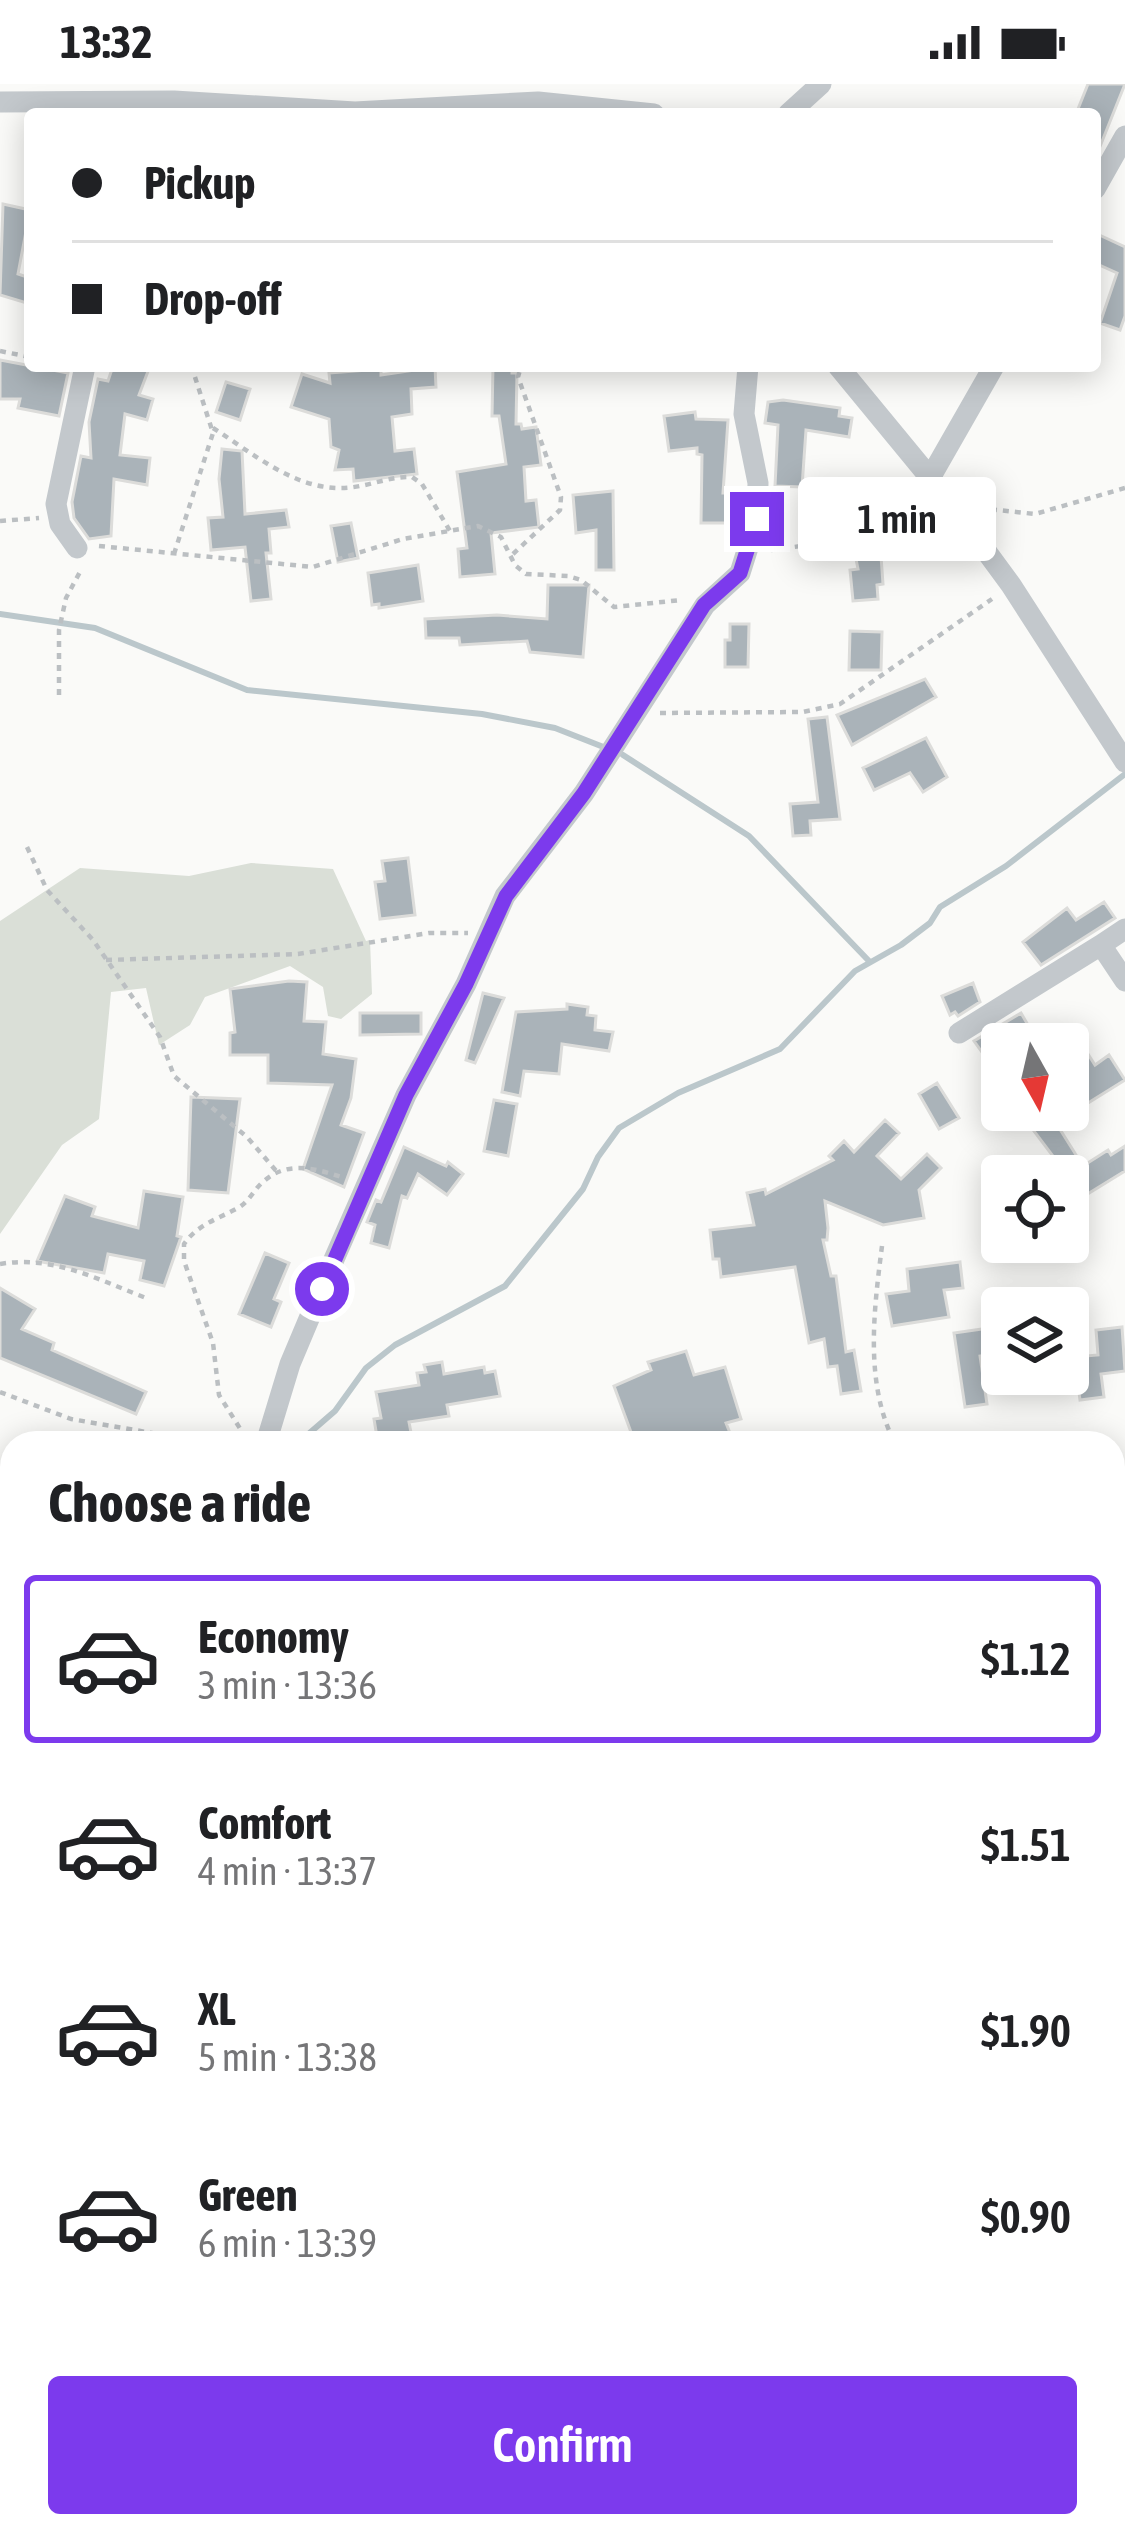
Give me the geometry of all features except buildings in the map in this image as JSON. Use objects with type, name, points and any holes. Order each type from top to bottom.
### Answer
[{"type":"street","points":[[795,108],[821,84]]},
{"type":"street","points":[[394,108],[541,93],[582,108]]},
{"type":"street","points":[[0,102],[173,107],[245,94],[331,108]]},
{"type":"street","points":[[1101,178],[1125,136]]},
{"type":"street","points":[[75,546],[56,516],[84,372]]},
{"type":"street","points":[[262,1431],[406,1095],[466,984],[506,896],[584,793],[704,605],[740,573],[757,519],[758,483],[744,413],[747,372]]},
{"type":"street","points":[[843,372],[1012,585],[1119,753]]},
{"type":"street","points":[[926,472],[990,372]]},
{"type":"street","points":[[959,1033],[1125,929]]},
{"type":"street","points":[[1101,945],[1125,981]]},
{"type":"path","points":[[174,554],[213,428],[194,372]]},
{"type":"path","points":[[511,556],[560,510],[561,497],[519,372]]},
{"type":"path","points":[[213,428],[294,478],[321,486],[359,487],[412,477],[422,484],[450,530]]},
{"type":"path","points":[[748,552],[885,535],[926,472]]},
{"type":"path","points":[[950,502],[1002,513],[1035,514],[1125,488]]},
{"type":"path","points":[[0,521],[56,516]]},
{"type":"path","points":[[58,695],[62,682],[59,630],[66,598],[82,568],[75,546],[314,567],[403,538],[478,526],[493,530],[514,566],[526,574],[568,575],[614,607],[716,595]]},
{"type":"path","points":[[634,712],[802,712],[839,704],[856,697],[1012,585]]},
{"type":"path","points":[[27,847],[47,890],[93,940],[160,1037],[174,1076],[247,1136],[278,1173]]},
{"type":"path","points":[[106,960],[298,954],[429,933],[486,934]]},
{"type":"path","points":[[249,1431],[217,1388],[213,1343],[184,1261],[184,1244],[204,1224],[242,1206],[265,1180],[278,1173],[308,1167],[368,1185]]},
{"type":"path","points":[[882,1246],[874,1302],[875,1365],[879,1404],[890,1431]]},
{"type":"path","points":[[0,1264],[52,1262],[146,1298]]},
{"type":"path","points":[[0,1392],[71,1420],[138,1431]]},
{"type":"shaded area","points":[[251,863],[333,869],[366,941],[370,940],[372,994],[341,1019],[328,1016],[323,987],[290,966],[205,997],[190,1025],[159,1045],[146,988],[111,992],[99,1119],[62,1145],[0,1234],[0,921],[80,868],[189,876]]},
{"type":"waterway","points":[[0,614],[95,628],[247,690],[482,714],[555,728],[606,748]]},
{"type":"waterway","points":[[623,755],[749,836],[868,960]]},
{"type":"waterway","points":[[312,1431],[335,1411],[366,1368],[395,1345],[505,1286],[583,1189],[619,1128],[678,1093],[780,1049],[855,971],[901,945],[930,923],[940,907],[1006,866],[1125,774]]},
{"type":"route","points":[[322,1289],[406,1095],[466,984],[506,896],[584,793],[704,605],[740,573],[757,519]]}]
